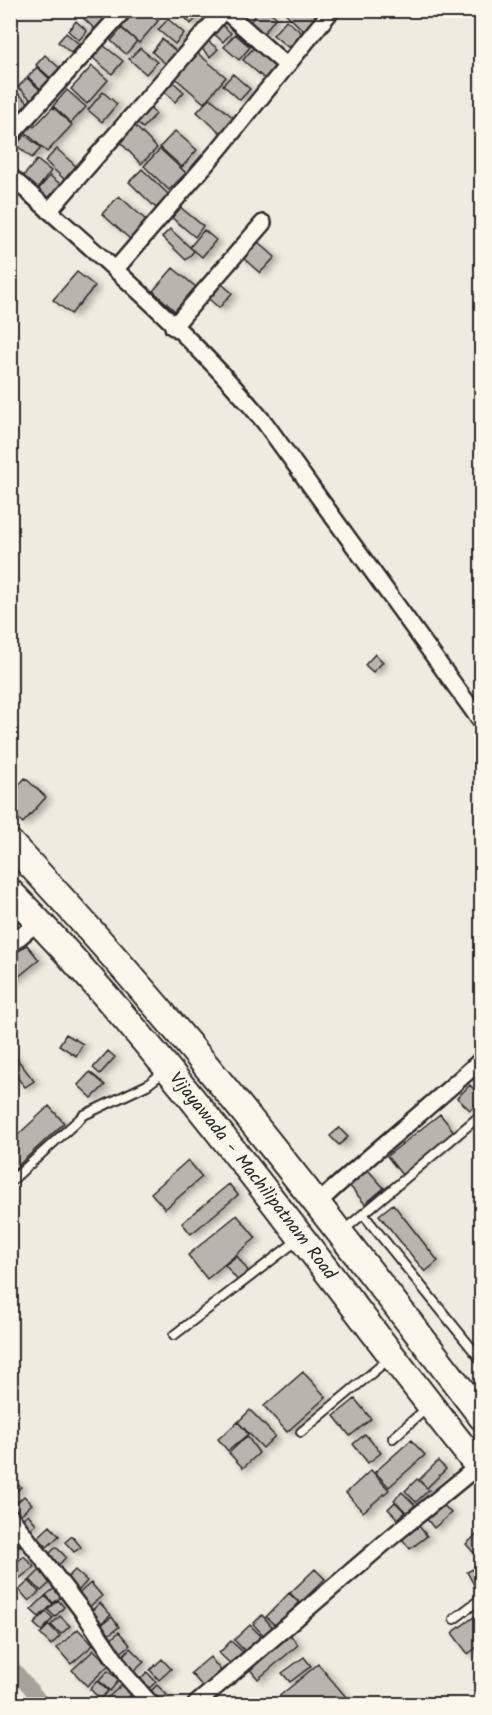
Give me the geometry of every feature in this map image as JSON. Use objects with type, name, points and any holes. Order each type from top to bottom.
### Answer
[{"type":"highway","name":"Vijayawada - Machilipatnam Road","points":[[10,843],[115,956],[318,1203],[482,1417]]},
{"type":"highway","name":"Vijayawada - Machilipatnam Road","points":[[10,892],[168,1068],[480,1468]]},
{"type":"street","points":[[10,136],[124,10]]},
{"type":"street","points":[[50,211],[224,10],[286,65]]},
{"type":"street","points":[[115,270],[220,148],[332,10]]},
{"type":"street","points":[[10,176],[115,270],[173,327],[210,358],[265,423],[482,723]]},
{"type":"street","points":[[173,327],[263,223]]},
{"type":"street","points":[[10,945],[38,922]]},
{"type":"street","points":[[318,1203],[374,1151],[431,1106],[482,1059]]},
{"type":"street","points":[[196,1704],[395,1534],[480,1468]]},
{"type":"street","points":[[10,1516],[77,1603],[127,1677],[151,1704]]},
{"type":"lane","points":[[10,1182],[84,1115],[147,1085],[168,1068]]},
{"type":"lane","points":[[341,1233],[482,1114]]},
{"type":"lane","points":[[363,1214],[482,1361]]},
{"type":"lane","points":[[174,1335],[302,1237]]},
{"type":"lane","points":[[301,1432],[392,1357]]},
{"type":"lane","points":[[393,1438],[430,1406]]},
{"type":"lane","points":[[454,1619],[482,1598]]},
{"type":"building","points":[[86,10],[110,10],[111,12],[96,30],[81,16]]},
{"type":"building","points":[[136,10],[145,10],[158,21],[139,43],[121,28]]},
{"type":"building","points":[[178,10],[200,10],[202,12],[191,24]]},
{"type":"building","points":[[259,10],[268,10],[276,17],[260,38],[246,27]]},
{"type":"building","points":[[282,10],[309,10],[318,18],[305,32]]},
{"type":"building","points":[[168,19],[184,33],[175,44],[158,30]]},
{"type":"building","points":[[286,20],[302,33],[289,48],[273,35]]},
{"type":"building","points":[[76,21],[87,31],[79,40],[68,31]]},
{"type":"building","points":[[220,23],[231,33],[223,42],[212,32]]},
{"type":"building","points":[[122,28],[137,41],[126,54],[111,41]]},
{"type":"building","points":[[66,33],[79,44],[71,53],[58,42]]},
{"type":"building","points":[[235,34],[250,47],[239,60],[224,47]]},
{"type":"building","points":[[162,39],[177,52],[167,65],[152,52]]},
{"type":"building","points":[[208,41],[218,49],[210,57],[202,49]]},
{"type":"building","points":[[103,45],[123,61],[112,74],[93,58]]},
{"type":"building","points":[[256,45],[278,64],[265,79],[243,60]]},
{"type":"building","points":[[140,48],[157,62],[146,74],[129,59]]},
{"type":"building","points":[[196,52],[226,77],[204,103],[174,77]]},
{"type":"building","points":[[45,55],[64,72],[55,82],[36,65]]},
{"type":"building","points":[[92,66],[108,80],[87,104],[71,89]]},
{"type":"building","points":[[37,67],[55,84],[46,94],[28,77]]},
{"type":"building","points":[[233,74],[250,89],[240,100],[223,85]]},
{"type":"building","points":[[27,78],[46,95],[36,104],[18,87]]},
{"type":"building","points":[[172,81],[184,92],[175,102],[163,91]]},
{"type":"building","points":[[13,89],[31,105],[21,116],[10,107]]},
{"type":"building","points":[[67,90],[86,107],[71,123],[53,106]]},
{"type":"building","points":[[103,92],[117,104],[102,122],[88,110]]},
{"type":"building","points":[[210,98],[236,120],[223,135],[197,112]]},
{"type":"building","points":[[146,105],[156,114],[143,128],[133,120]]},
{"type":"building","points":[[53,107],[72,125],[47,152],[23,130],[30,123],[34,127]]},
{"type":"building","points":[[134,125],[157,148],[141,164],[118,140]]},
{"type":"building","points":[[175,131],[197,150],[182,167],[160,147]]},
{"type":"building","points":[[25,135],[41,148],[32,158],[16,145]]},
{"type":"building","points":[[57,149],[78,168],[66,181],[45,161]]},
{"type":"building","points":[[160,149],[186,173],[169,190],[144,166]]},
{"type":"building","points":[[37,160],[51,171],[36,191],[21,179]]},
{"type":"building","points":[[142,169],[169,195],[156,208],[129,182]]},
{"type":"building","points":[[50,176],[63,186],[49,203],[36,192]]},
{"type":"building","points":[[119,196],[147,221],[131,240],[102,214]]},
{"type":"building","points":[[180,207],[203,226],[195,237],[171,217]]},
{"type":"building","points":[[170,229],[194,251],[186,260],[162,237]]},
{"type":"building","points":[[204,230],[216,240],[202,257],[190,247]]},
{"type":"building","points":[[257,241],[275,257],[260,273],[243,258]]},
{"type":"building","points":[[173,268],[196,287],[175,311],[153,291]]},
{"type":"building","points":[[77,272],[95,286],[71,314],[53,300]]},
{"type":"building","points":[[222,284],[232,293],[219,308],[209,299]]},
{"type":"building","points":[[375,654],[383,662],[373,672],[365,665]]},
{"type":"building","points":[[25,778],[46,797],[23,823],[10,811],[10,795]]},
{"type":"building","points":[[27,945],[39,960],[13,981],[10,978],[10,958]]},
{"type":"building","points":[[66,1034],[83,1044],[76,1056],[59,1045]]},
{"type":"building","points":[[11,1051],[34,1081],[25,1087],[10,1069]]},
{"type":"building","points":[[108,1051],[115,1057],[100,1074],[93,1068]]},
{"type":"building","points":[[90,1072],[105,1085],[92,1098],[78,1085]]},
{"type":"building","points":[[470,1085],[482,1098],[470,1110],[457,1098]]},
{"type":"building","points":[[49,1106],[64,1123],[10,1173],[10,1142]]},
{"type":"building","points":[[440,1114],[455,1133],[402,1175],[387,1156]]},
{"type":"building","points":[[339,1128],[348,1137],[339,1145],[330,1136]]},
{"type":"building","points":[[188,1160],[202,1177],[165,1209],[151,1193]]},
{"type":"building","points":[[368,1170],[384,1188],[365,1204],[349,1185]]},
{"type":"building","points":[[229,1184],[238,1195],[191,1234],[182,1223]]},
{"type":"building","points":[[393,1204],[438,1261],[425,1272],[379,1215]]},
{"type":"building","points":[[237,1215],[256,1238],[207,1279],[188,1255]]},
{"type":"building","points":[[237,1256],[249,1272],[238,1281],[225,1265]]},
{"type":"building","points":[[303,1372],[326,1397],[287,1432],[264,1406]]},
{"type":"building","points":[[355,1399],[371,1419],[350,1436],[334,1416]]},
{"type":"building","points":[[250,1410],[275,1436],[263,1448],[238,1422]]},
{"type":"building","points":[[238,1422],[248,1434],[228,1451],[218,1439]]},
{"type":"building","points":[[365,1434],[381,1453],[368,1463],[353,1444]]},
{"type":"building","points":[[247,1436],[259,1453],[243,1468],[229,1453]]},
{"type":"building","points":[[411,1440],[425,1455],[389,1487],[375,1472]]},
{"type":"building","points":[[438,1461],[446,1469],[427,1488],[419,1480]]},
{"type":"building","points":[[371,1470],[389,1490],[363,1512],[346,1493]]},
{"type":"building","points":[[10,1479],[21,1487],[10,1498]]},
{"type":"building","points":[[417,1479],[429,1490],[416,1502],[405,1491]]},
{"type":"building","points":[[402,1492],[415,1505],[407,1513],[394,1500]]},
{"type":"building","points":[[24,1496],[32,1504],[19,1516],[11,1508]]},
{"type":"building","points":[[395,1502],[405,1512],[398,1519],[388,1509]]},
{"type":"building","points":[[442,1503],[451,1513],[434,1528],[425,1517]]},
{"type":"building","points":[[28,1514],[36,1524],[30,1529],[22,1519]]},
{"type":"building","points":[[415,1521],[427,1536],[410,1549],[398,1534]]},
{"type":"building","points":[[50,1526],[59,1536],[47,1547],[38,1537]]},
{"type":"building","points":[[482,1530],[482,1562],[466,1544]]},
{"type":"building","points":[[10,1536],[20,1546],[10,1554]]},
{"type":"building","points":[[72,1536],[81,1547],[74,1552],[65,1542]]},
{"type":"building","points":[[56,1547],[66,1557],[58,1566],[47,1556]]},
{"type":"building","points":[[24,1556],[34,1567],[20,1578],[11,1567]]},
{"type":"building","points":[[479,1566],[482,1588],[477,1590],[467,1572]]},
{"type":"building","points":[[41,1569],[52,1581],[41,1591],[30,1580]]},
{"type":"building","points":[[315,1569],[325,1579],[300,1603],[290,1593]]},
{"type":"building","points":[[75,1570],[87,1581],[79,1590],[66,1579]]},
{"type":"building","points":[[29,1581],[39,1592],[29,1601],[19,1590]]},
{"type":"building","points":[[91,1583],[102,1596],[89,1607],[78,1594]]},
{"type":"building","points":[[55,1588],[62,1596],[53,1603],[46,1595]]},
{"type":"building","points":[[289,1593],[299,1603],[276,1626],[266,1617]]},
{"type":"building","points":[[45,1596],[53,1604],[39,1617],[31,1610]]},
{"type":"building","points":[[58,1600],[64,1607],[55,1617],[48,1610]]},
{"type":"building","points":[[100,1603],[111,1615],[102,1623],[91,1611]]},
{"type":"building","points":[[482,1611],[482,1643],[468,1654],[452,1633]]},
{"type":"building","points":[[46,1612],[53,1618],[42,1631],[34,1624]]},
{"type":"building","points":[[262,1615],[274,1629],[265,1637],[253,1624]]},
{"type":"building","points":[[60,1616],[70,1626],[61,1634],[51,1625]]},
{"type":"building","points":[[112,1617],[119,1627],[108,1635],[101,1625]]},
{"type":"building","points":[[49,1625],[60,1636],[51,1645],[40,1634]]},
{"type":"building","points":[[250,1625],[263,1638],[247,1653],[234,1640]]},
{"type":"building","points":[[78,1629],[93,1645],[71,1664],[57,1648]]},
{"type":"building","points":[[119,1632],[130,1645],[118,1655],[108,1642]]},
{"type":"building","points":[[289,1633],[298,1645],[258,1679],[248,1667]]},
{"type":"building","points":[[231,1641],[245,1654],[233,1666],[219,1653]]},
{"type":"building","points":[[130,1648],[144,1662],[133,1672],[120,1659]]},
{"type":"building","points":[[94,1650],[109,1665],[87,1686],[72,1670]]},
{"type":"building","points":[[210,1657],[222,1672],[203,1687],[191,1673]]},
{"type":"building","points":[[304,1657],[311,1666],[290,1682],[282,1673]]},
{"type":"building","points":[[162,1659],[171,1669],[159,1680],[150,1670]]},
{"type":"building","points":[[318,1664],[352,1704],[281,1704],[276,1699]]},
{"type":"building","points":[[318,1664],[352,1704],[281,1704],[276,1699]]},
{"type":"building","points":[[108,1671],[119,1680],[110,1691],[99,1681]]},
{"type":"building","points":[[147,1672],[156,1682],[147,1690],[138,1681]]},
{"type":"building","points":[[97,1681],[108,1691],[100,1699],[90,1689]]},
{"type":"building","points":[[123,1684],[132,1694],[121,1704],[107,1704],[104,1701]]},
{"type":"building","points":[[157,1685],[167,1695],[159,1703],[149,1693]]},
{"type":"waterway","points":[[10,1664],[43,1704]]}]
